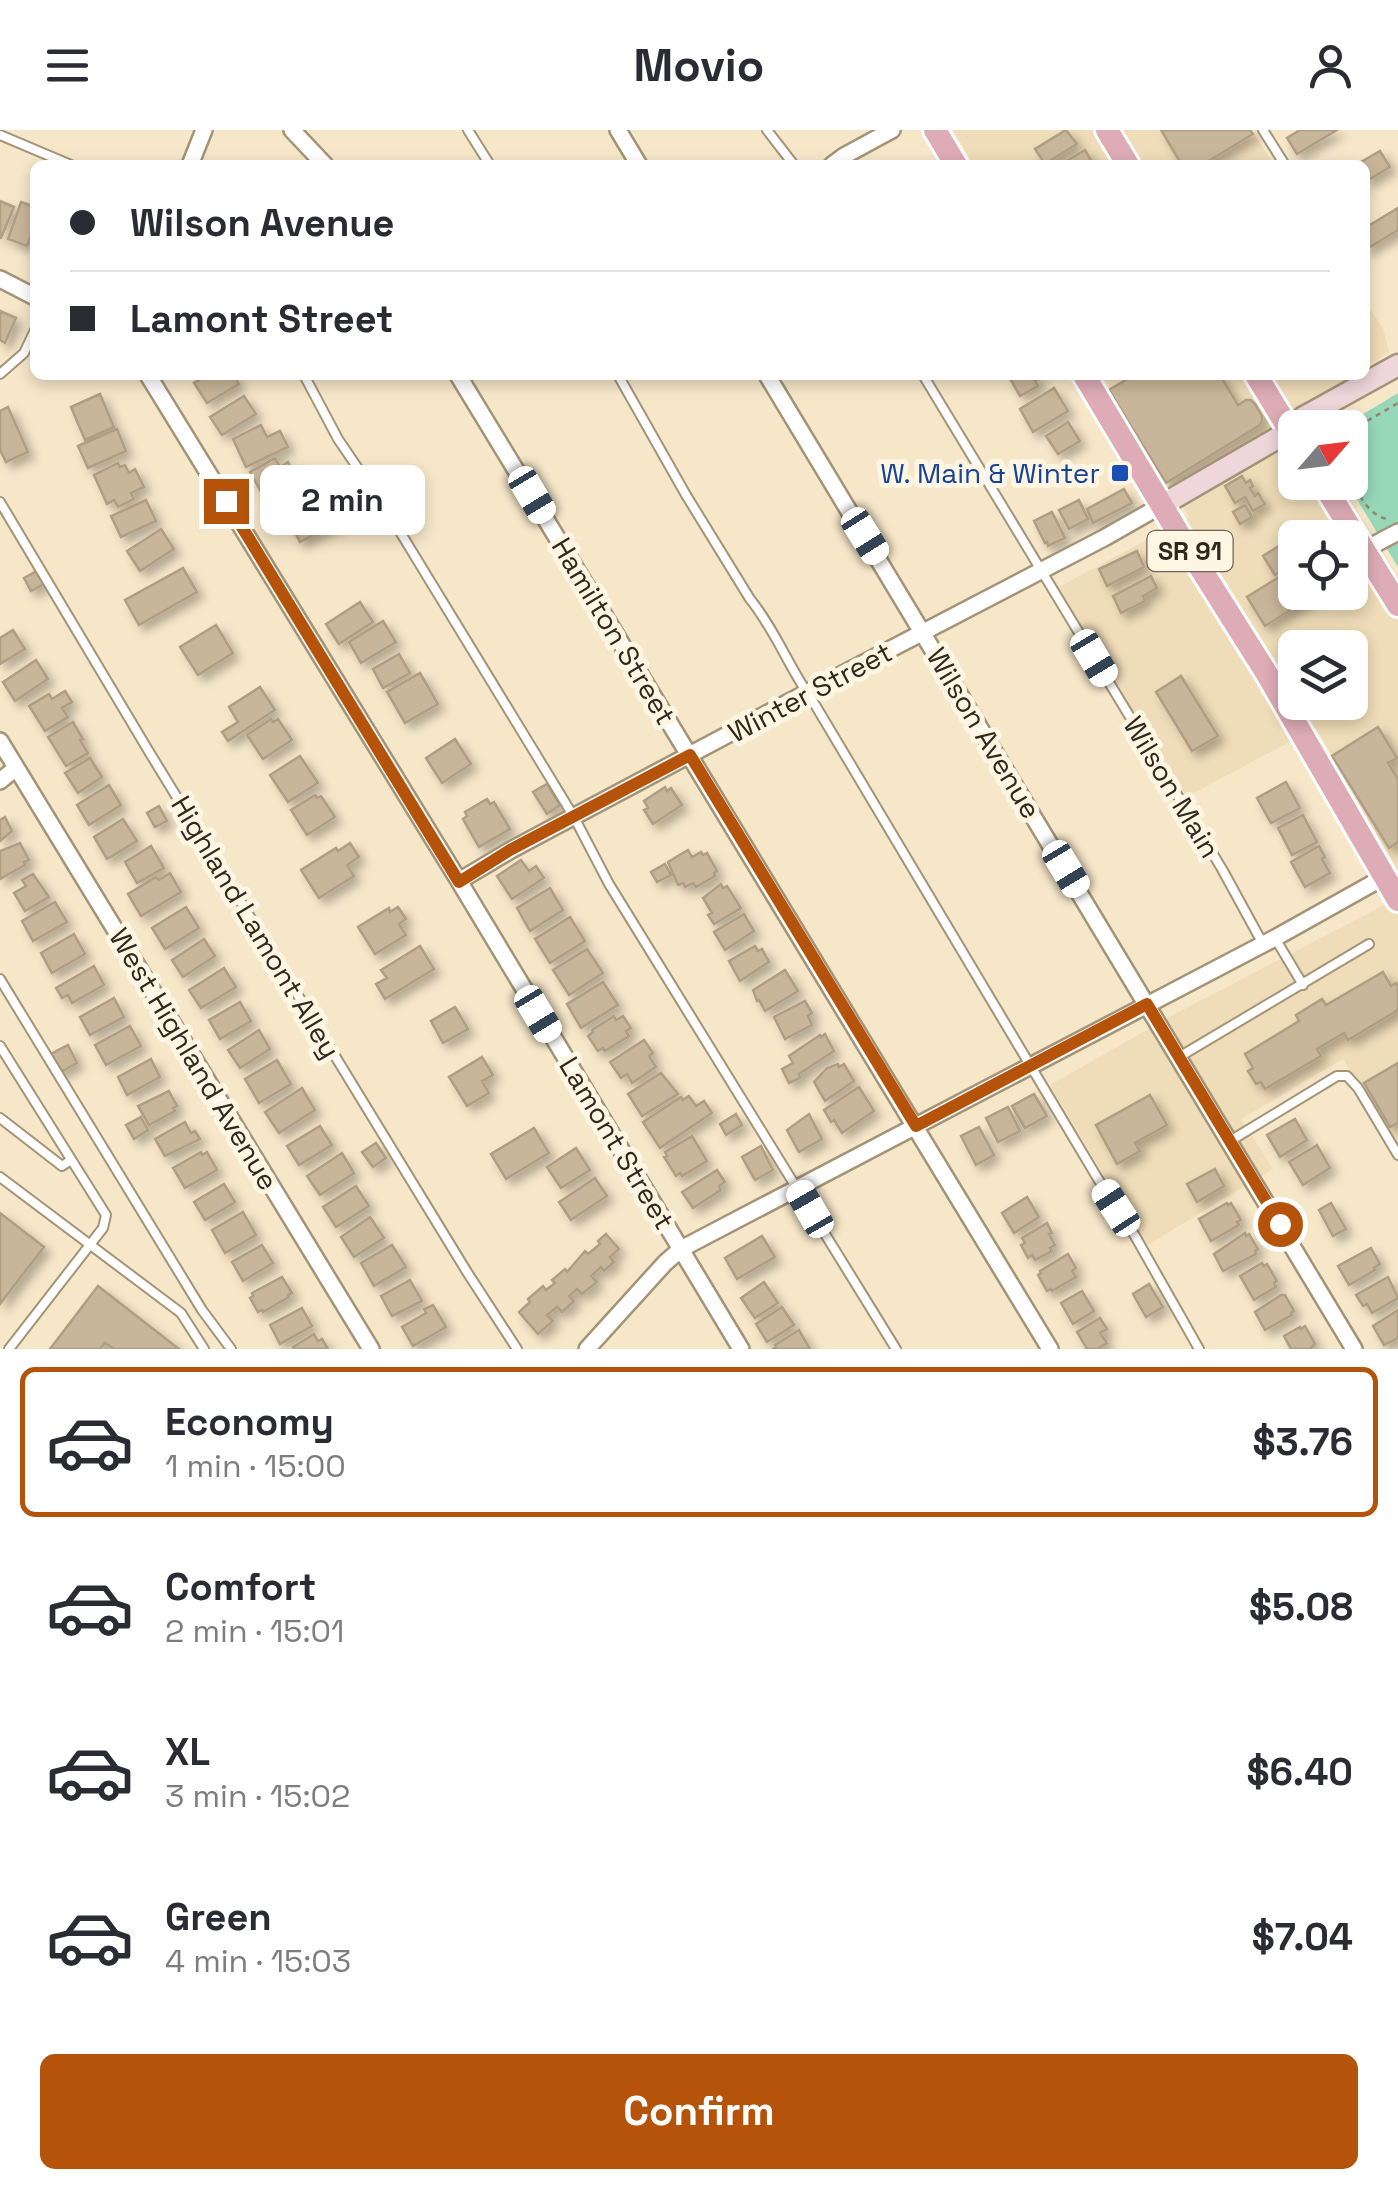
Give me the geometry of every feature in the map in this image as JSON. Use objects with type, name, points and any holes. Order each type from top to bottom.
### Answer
[{"type":"main road","points":[[935,130],[953,160]]},
{"type":"main road","points":[[1107,130],[1125,160]]},
{"type":"main road","points":[[1318,410],[1398,365]]},
{"type":"main road","name":"SR 91","points":[[1087,380],[1391,873],[1398,900]]},
{"type":"main road","points":[[1259,380],[1278,411]]},
{"type":"main road","points":[[1162,506],[1278,442]]},
{"type":"main road","points":[[1368,556],[1398,605]]},
{"type":"street","points":[[192,160],[204,130]]},
{"type":"street","points":[[292,130],[319,160]]},
{"type":"street","points":[[618,130],[636,160]]},
{"type":"street","points":[[841,160],[892,130]]},
{"type":"street","points":[[0,278],[30,294]]},
{"type":"street","name":"Lamont Street","points":[[151,380],[741,1349]]},
{"type":"street","name":"Hamilton Street","points":[[461,380],[1050,1349]]},
{"type":"street","name":"Wilson Avenue","points":[[770,380],[1354,1349]]},
{"type":"street","name":"Winter Street","points":[[459,882],[510,850],[1162,506]]},
{"type":"street","points":[[1368,547],[1397,525]]},
{"type":"street","name":"West Highland Avenue","points":[[0,741],[372,1349]]},
{"type":"street","points":[[0,782],[16,768]]},
{"type":"street","points":[[587,1349],[681,1249],[1391,873]]},
{"type":"lane","points":[[468,130],[487,160]]},
{"type":"lane","points":[[767,130],[790,160]]},
{"type":"lane","points":[[1263,130],[1282,160]]},
{"type":"lane","points":[[0,135],[59,160]]},
{"type":"lane","points":[[0,374],[24,353],[30,340]]},
{"type":"lane","points":[[307,380],[338,438],[574,817],[609,884],[896,1349]]},
{"type":"lane","points":[[621,380],[1199,1349]]},
{"type":"lane","name":"Wilson Main","points":[[926,380],[1222,869],[1303,985]]},
{"type":"lane","name":"Highland Lamont Alley","points":[[0,502],[516,1349]]},
{"type":"lane","points":[[1179,1057],[1369,944]]},
{"type":"lane","points":[[0,979],[202,1310],[230,1349]]},
{"type":"lane","points":[[0,1046],[106,1215],[103,1228],[90,1246],[9,1349]]},
{"type":"lane","points":[[1230,1141],[1337,1076],[1348,1076],[1398,1155]]},
{"type":"lane","points":[[0,1118],[62,1166],[72,1160]]},
{"type":"lane","points":[[0,1177],[181,1313],[204,1349]]},
{"type":"path","points":[[1368,420],[1398,403]]},
{"type":"path","points":[[1364,500],[1372,512],[1397,525]]},
{"type":"shaded area","points":[[953,130],[1252,130],[1271,160],[971,160]]},
{"type":"shaded area","points":[[1370,309],[1383,328],[1389,352],[1370,365]]},
{"type":"shaded area","points":[[1105,380],[1346,380],[1303,410],[1278,410],[1278,500],[1351,500],[1363,520],[1278,520],[1278,610],[1368,610],[1368,528],[1398,577],[1398,870],[1316,728],[1184,798],[1059,587],[1189,517]]},
{"type":"shaded area","points":[[1398,898],[1398,1148],[1343,1059],[1241,1119],[1273,1169],[1146,1246],[1050,1085],[1175,1014]]},
{"type":"green space","points":[[1398,393],[1398,567],[1357,500],[1368,500],[1368,411]]},
{"type":"building","points":[[1066,130],[1077,144],[1051,160],[1042,160],[1035,149]]},
{"type":"building","points":[[1161,130],[1250,130],[1253,134],[1210,160],[1179,160]]},
{"type":"building","points":[[1300,130],[1337,130],[1297,154],[1287,138]]},
{"type":"building","points":[[1085,150],[1091,160],[1068,160]]},
{"type":"building","points":[[1380,151],[1390,167],[1370,179],[1370,160],[1365,160]]},
{"type":"building","points":[[0,201],[14,207],[1,238],[0,238]]},
{"type":"building","points":[[21,202],[30,205],[27,246],[8,239]]},
{"type":"building","points":[[1398,208],[1398,230],[1370,247],[1370,225]]},
{"type":"building","points":[[0,311],[16,318],[5,343],[0,340]]},
{"type":"building","points":[[236,380],[239,384],[207,403],[194,383]]},
{"type":"building","points":[[1011,380],[1036,380],[1038,386],[1020,396]]},
{"type":"building","points":[[1126,380],[1223,380],[1238,405],[1246,400],[1255,404],[1262,421],[1166,483],[1109,390]]},
{"type":"building","points":[[1054,388],[1068,411],[1033,432],[1020,409]]},
{"type":"building","points":[[100,394],[114,427],[85,440],[71,407]]},
{"type":"building","points":[[244,396],[256,414],[222,435],[210,417]]},
{"type":"building","points":[[8,407],[28,452],[6,462],[0,450],[0,411]]},
{"type":"building","points":[[1068,422],[1080,441],[1058,454],[1046,436]]},
{"type":"building","points":[[261,425],[267,437],[280,431],[288,447],[246,467],[233,439]]},
{"type":"building","points":[[117,429],[126,451],[88,468],[78,446]]},
{"type":"building","points":[[275,458],[280,467],[288,462],[298,479],[264,497],[250,472]]},
{"type":"building","points":[[118,463],[120,467],[125,465],[129,473],[135,469],[144,487],[131,493],[134,499],[118,507],[114,500],[107,504],[94,475]]},
{"type":"building","points":[[1242,476],[1246,483],[1250,480],[1255,496],[1258,493],[1265,504],[1253,511],[1245,497],[1235,503],[1225,486]]},
{"type":"building","points":[[1124,489],[1132,503],[1093,523],[1087,509]]},
{"type":"building","points":[[322,495],[336,523],[300,542],[285,513]]},
{"type":"building","points":[[146,500],[156,521],[121,537],[111,516]]},
{"type":"building","points":[[1079,500],[1088,519],[1069,529],[1059,510]]},
{"type":"building","points":[[1245,505],[1252,517],[1240,524],[1233,512]]},
{"type":"building","points":[[1052,512],[1065,538],[1048,546],[1034,521]]},
{"type":"building","points":[[161,529],[174,549],[140,571],[127,551]]},
{"type":"building","points":[[1278,547],[1278,573],[1275,575],[1263,556]]},
{"type":"building","points":[[1137,551],[1144,567],[1107,586],[1099,569]]},
{"type":"building","points":[[183,568],[197,592],[139,625],[125,600]]},
{"type":"building","points":[[37,571],[44,584],[31,591],[24,578]]},
{"type":"building","points":[[1151,576],[1157,588],[1143,596],[1145,601],[1121,613],[1113,596]]},
{"type":"building","points":[[1278,578],[1278,610],[1290,610],[1265,626],[1247,597]]},
{"type":"building","points":[[360,602],[373,622],[339,644],[326,624]]},
{"type":"building","points":[[383,621],[396,642],[361,663],[349,642]]},
{"type":"building","points":[[216,625],[233,653],[198,675],[180,647]]},
{"type":"building","points":[[13,630],[25,649],[0,664],[0,638]]},
{"type":"building","points":[[399,654],[410,673],[383,688],[373,669]]},
{"type":"building","points":[[36,660],[48,679],[15,701],[3,682]]},
{"type":"building","points":[[420,673],[438,704],[405,723],[387,692]]},
{"type":"building","points":[[1181,676],[1218,736],[1192,751],[1156,692]]},
{"type":"building","points":[[260,687],[275,710],[228,741],[222,732],[238,722],[229,707]]},
{"type":"building","points":[[65,691],[72,702],[62,708],[68,717],[45,731],[29,706],[49,694],[52,699]]},
{"type":"building","points":[[271,719],[278,719],[292,740],[263,759],[247,735]]},
{"type":"building","points":[[73,722],[88,753],[66,766],[48,737]]},
{"type":"building","points":[[1378,727],[1397,758],[1388,763],[1398,779],[1398,842],[1389,848],[1332,756]]},
{"type":"building","points":[[455,739],[471,764],[442,783],[426,758]]},
{"type":"building","points":[[300,756],[318,783],[288,802],[270,775]]},
{"type":"building","points":[[90,758],[102,777],[78,793],[65,773]]},
{"type":"building","points":[[1286,782],[1300,808],[1271,823],[1257,798]]},
{"type":"building","points":[[547,784],[560,805],[547,814],[533,792]]},
{"type":"building","points":[[109,785],[121,805],[89,825],[77,805]]},
{"type":"building","points":[[665,787],[667,791],[671,788],[682,805],[653,824],[644,810],[648,808],[644,801]]},
{"type":"building","points":[[315,795],[321,796],[335,817],[307,835],[291,810]]},
{"type":"building","points":[[487,799],[490,804],[494,802],[510,829],[479,847],[463,819],[467,816],[465,812]]},
{"type":"building","points":[[159,806],[167,821],[155,827],[147,813]]},
{"type":"building","points":[[1303,815],[1317,842],[1292,855],[1278,828]]},
{"type":"building","points":[[5,817],[12,831],[0,841],[0,820]]},
{"type":"building","points":[[123,819],[137,841],[107,859],[94,837]]},
{"type":"building","points":[[20,843],[29,860],[0,879],[0,851]]},
{"type":"building","points":[[350,843],[359,857],[347,865],[354,876],[319,898],[301,870]]},
{"type":"building","points":[[151,846],[164,868],[137,883],[125,862]]},
{"type":"building","points":[[1319,846],[1330,873],[1305,887],[1291,862]]},
{"type":"building","points":[[688,850],[692,857],[707,853],[717,871],[696,887],[693,883],[678,885],[668,862]]},
{"type":"building","points":[[521,860],[529,871],[536,866],[544,878],[512,899],[497,876]]},
{"type":"building","points":[[665,864],[671,875],[657,882],[651,872]]},
{"type":"building","points":[[170,873],[181,892],[141,916],[128,894]]},
{"type":"building","points":[[33,874],[49,897],[25,911],[14,893],[26,886],[22,880]]},
{"type":"building","points":[[721,884],[723,888],[727,886],[741,908],[714,924],[703,898]]},
{"type":"building","points":[[550,888],[563,910],[530,931],[517,908]]},
{"type":"building","points":[[55,902],[67,922],[33,941],[22,921]]},
{"type":"building","points":[[186,907],[199,928],[165,949],[152,928]]},
{"type":"building","points":[[398,907],[406,919],[399,924],[406,935],[375,954],[358,927],[389,908],[390,912]]},
{"type":"building","points":[[744,914],[754,931],[725,950],[714,932]]},
{"type":"building","points":[[570,917],[585,941],[550,963],[535,939]]},
{"type":"building","points":[[74,934],[85,954],[52,973],[41,953]]},
{"type":"building","points":[[204,939],[215,956],[183,977],[172,960]]},
{"type":"building","points":[[420,946],[434,969],[385,999],[376,984],[387,978],[381,970]]},
{"type":"building","points":[[755,946],[758,951],[762,949],[769,962],[740,981],[729,961]]},
{"type":"building","points":[[587,949],[603,973],[569,995],[553,970]]},
{"type":"building","points":[[94,966],[104,985],[72,1003],[68,995],[62,998],[56,988]]},
{"type":"building","points":[[224,968],[236,987],[201,1008],[189,990]]},
{"type":"building","points":[[785,970],[798,991],[765,1011],[753,990]]},
{"type":"building","points":[[1383,972],[1391,986],[1398,986],[1398,1010],[1348,1040],[1344,1033],[1317,1049],[1321,1056],[1265,1089],[1261,1082],[1256,1084],[1248,1071],[1253,1068],[1245,1054],[1299,1021],[1296,1015],[1322,999],[1326,1005]]},
{"type":"building","points":[[603,982],[618,1005],[581,1028],[567,1004]]},
{"type":"building","points":[[114,998],[124,1017],[90,1035],[80,1017]]},
{"type":"building","points":[[805,1001],[812,1013],[808,1016],[812,1025],[785,1039],[774,1017]]},
{"type":"building","points":[[240,1002],[251,1021],[220,1039],[209,1020]]},
{"type":"building","points":[[455,1007],[468,1029],[443,1043],[431,1021]]},
{"type":"building","points":[[614,1016],[616,1020],[623,1016],[631,1028],[626,1031],[629,1036],[605,1051],[598,1051],[588,1036]]},
{"type":"building","points":[[130,1026],[141,1046],[106,1065],[95,1045]]},
{"type":"building","points":[[259,1030],[270,1049],[240,1068],[228,1050]]},
{"type":"building","points":[[825,1034],[834,1051],[789,1083],[782,1069],[793,1063],[789,1056]]},
{"type":"building","points":[[644,1040],[656,1067],[632,1083],[627,1074],[621,1078],[610,1062]]},
{"type":"building","points":[[68,1045],[77,1063],[59,1073],[49,1055]]},
{"type":"building","points":[[482,1057],[493,1075],[482,1081],[489,1093],[467,1106],[449,1077]]},
{"type":"building","points":[[151,1059],[160,1077],[127,1095],[118,1077]]},
{"type":"building","points":[[277,1060],[291,1084],[259,1103],[245,1079]]},
{"type":"building","points":[[1398,1063],[1398,1123],[1390,1127],[1364,1083]]},
{"type":"building","points":[[844,1064],[854,1081],[825,1101],[814,1082],[827,1068]]},
{"type":"building","points":[[661,1073],[678,1094],[642,1116],[628,1094]]},
{"type":"building","points":[[859,1087],[874,1111],[842,1133],[824,1110]]},
{"type":"building","points":[[302,1088],[315,1110],[279,1133],[265,1112]]},
{"type":"building","points":[[169,1091],[177,1106],[175,1111],[149,1125],[138,1106]]},
{"type":"building","points":[[1034,1094],[1047,1116],[1025,1128],[1012,1106]]},
{"type":"building","points":[[1150,1095],[1167,1125],[1135,1143],[1140,1151],[1117,1164],[1096,1125]]},
{"type":"building","points":[[689,1096],[696,1106],[704,1101],[712,1113],[660,1148],[643,1122],[681,1097],[683,1100]]},
{"type":"building","points":[[1008,1107],[1020,1131],[998,1142],[986,1118]]},
{"type":"building","points":[[736,1114],[742,1125],[726,1135],[720,1124]]},
{"type":"building","points":[[809,1114],[822,1139],[799,1152],[787,1130]]},
{"type":"building","points":[[141,1117],[148,1130],[134,1139],[126,1125]]},
{"type":"building","points":[[1295,1119],[1307,1140],[1280,1157],[1267,1135]]},
{"type":"building","points":[[185,1122],[200,1139],[165,1156],[155,1139]]},
{"type":"building","points":[[320,1126],[332,1145],[299,1165],[287,1146]]},
{"type":"building","points":[[979,1127],[994,1155],[976,1165],[961,1136]]},
{"type":"building","points":[[534,1128],[549,1153],[506,1179],[491,1154]]},
{"type":"building","points":[[692,1136],[707,1161],[676,1176],[665,1152]]},
{"type":"building","points":[[376,1143],[386,1158],[373,1167],[362,1152]]},
{"type":"building","points":[[1317,1145],[1330,1168],[1303,1185],[1289,1162]]},
{"type":"building","points":[[761,1146],[773,1170],[755,1180],[742,1157]]},
{"type":"building","points":[[576,1148],[590,1170],[561,1188],[547,1167]]},
{"type":"building","points":[[207,1152],[217,1170],[185,1188],[173,1168]]},
{"type":"building","points":[[342,1153],[354,1173],[320,1195],[307,1176]]},
{"type":"building","points":[[1215,1169],[1224,1186],[1197,1202],[1187,1184]]},
{"type":"building","points":[[717,1170],[725,1182],[719,1186],[721,1190],[693,1208],[682,1192]]},
{"type":"building","points":[[595,1178],[607,1196],[571,1220],[559,1202]]},
{"type":"building","points":[[224,1184],[235,1202],[205,1220],[194,1202]]},
{"type":"building","points":[[356,1186],[369,1206],[336,1227],[323,1207]]},
{"type":"building","points":[[1027,1197],[1039,1217],[1014,1233],[1002,1213]]},
{"type":"building","points":[[1231,1203],[1241,1220],[1239,1225],[1211,1241],[1199,1219]]},
{"type":"building","points":[[1331,1203],[1346,1229],[1333,1236],[1319,1210]]},
{"type":"building","points":[[243,1212],[256,1235],[225,1253],[212,1230]]},
{"type":"building","points":[[0,1213],[44,1247],[0,1304]]},
{"type":"building","points":[[370,1217],[384,1238],[354,1257],[341,1237]]},
{"type":"building","points":[[1047,1223],[1055,1245],[1050,1248],[1052,1251],[1035,1260],[1032,1255],[1028,1258],[1022,1238]]},
{"type":"building","points":[[1245,1233],[1258,1249],[1256,1254],[1223,1271],[1214,1254]]},
{"type":"building","points":[[606,1234],[619,1249],[610,1257],[614,1262],[591,1276],[597,1282],[582,1294],[577,1289],[569,1296],[574,1301],[562,1312],[557,1307],[547,1315],[553,1321],[538,1334],[519,1312],[530,1302],[528,1299],[543,1286],[546,1290],[555,1283],[552,1280],[565,1269],[567,1272],[585,1251],[588,1254],[600,1244],[598,1241]]},
{"type":"building","points":[[762,1236],[775,1257],[737,1279],[725,1258]]},
{"type":"building","points":[[262,1245],[273,1263],[243,1281],[232,1262]]},
{"type":"building","points":[[392,1245],[406,1267],[374,1286],[361,1263]]},
{"type":"building","points":[[1371,1248],[1380,1264],[1349,1285],[1338,1266]]},
{"type":"building","points":[[1068,1254],[1076,1277],[1047,1291],[1038,1275],[1040,1271]]},
{"type":"building","points":[[1267,1264],[1277,1281],[1276,1287],[1254,1300],[1240,1276]]},
{"type":"building","points":[[282,1277],[292,1293],[258,1312],[250,1298],[252,1293]]},
{"type":"building","points":[[1388,1277],[1398,1298],[1372,1313],[1356,1295]]},
{"type":"building","points":[[410,1280],[422,1301],[392,1316],[381,1296]]},
{"type":"building","points":[[764,1282],[778,1303],[755,1318],[741,1298]]},
{"type":"building","points":[[1149,1284],[1163,1307],[1146,1317],[1133,1294]]},
{"type":"building","points":[[98,1286],[179,1349],[114,1349],[105,1343],[100,1349],[50,1349]]},
{"type":"building","points":[[1082,1291],[1094,1311],[1073,1324],[1061,1303]]},
{"type":"building","points":[[1285,1295],[1294,1311],[1265,1330],[1255,1312]]},
{"type":"building","points":[[433,1305],[446,1327],[413,1346],[402,1327]]},
{"type":"building","points":[[782,1307],[794,1325],[767,1342],[756,1324]]},
{"type":"building","points":[[302,1308],[312,1326],[280,1344],[270,1325]]},
{"type":"building","points":[[1398,1310],[1398,1338],[1384,1345],[1373,1326]]},
{"type":"building","points":[[1100,1318],[1107,1329],[1100,1333],[1107,1343],[1087,1349],[1077,1332]]},
{"type":"building","points":[[1305,1326],[1315,1344],[1310,1349],[1291,1349],[1284,1336]]},
{"type":"building","points":[[799,1330],[810,1349],[773,1349],[775,1345]]},
{"type":"building","points":[[314,1334],[328,1349],[294,1349],[293,1347]]},
{"type":"place","name":"W. Main & Winter","points":[[1120,473]]},
{"type":"route","points":[[226,501],[459,882],[510,850],[690,755],[916,1126],[1147,1004],[1280,1224]]}]
